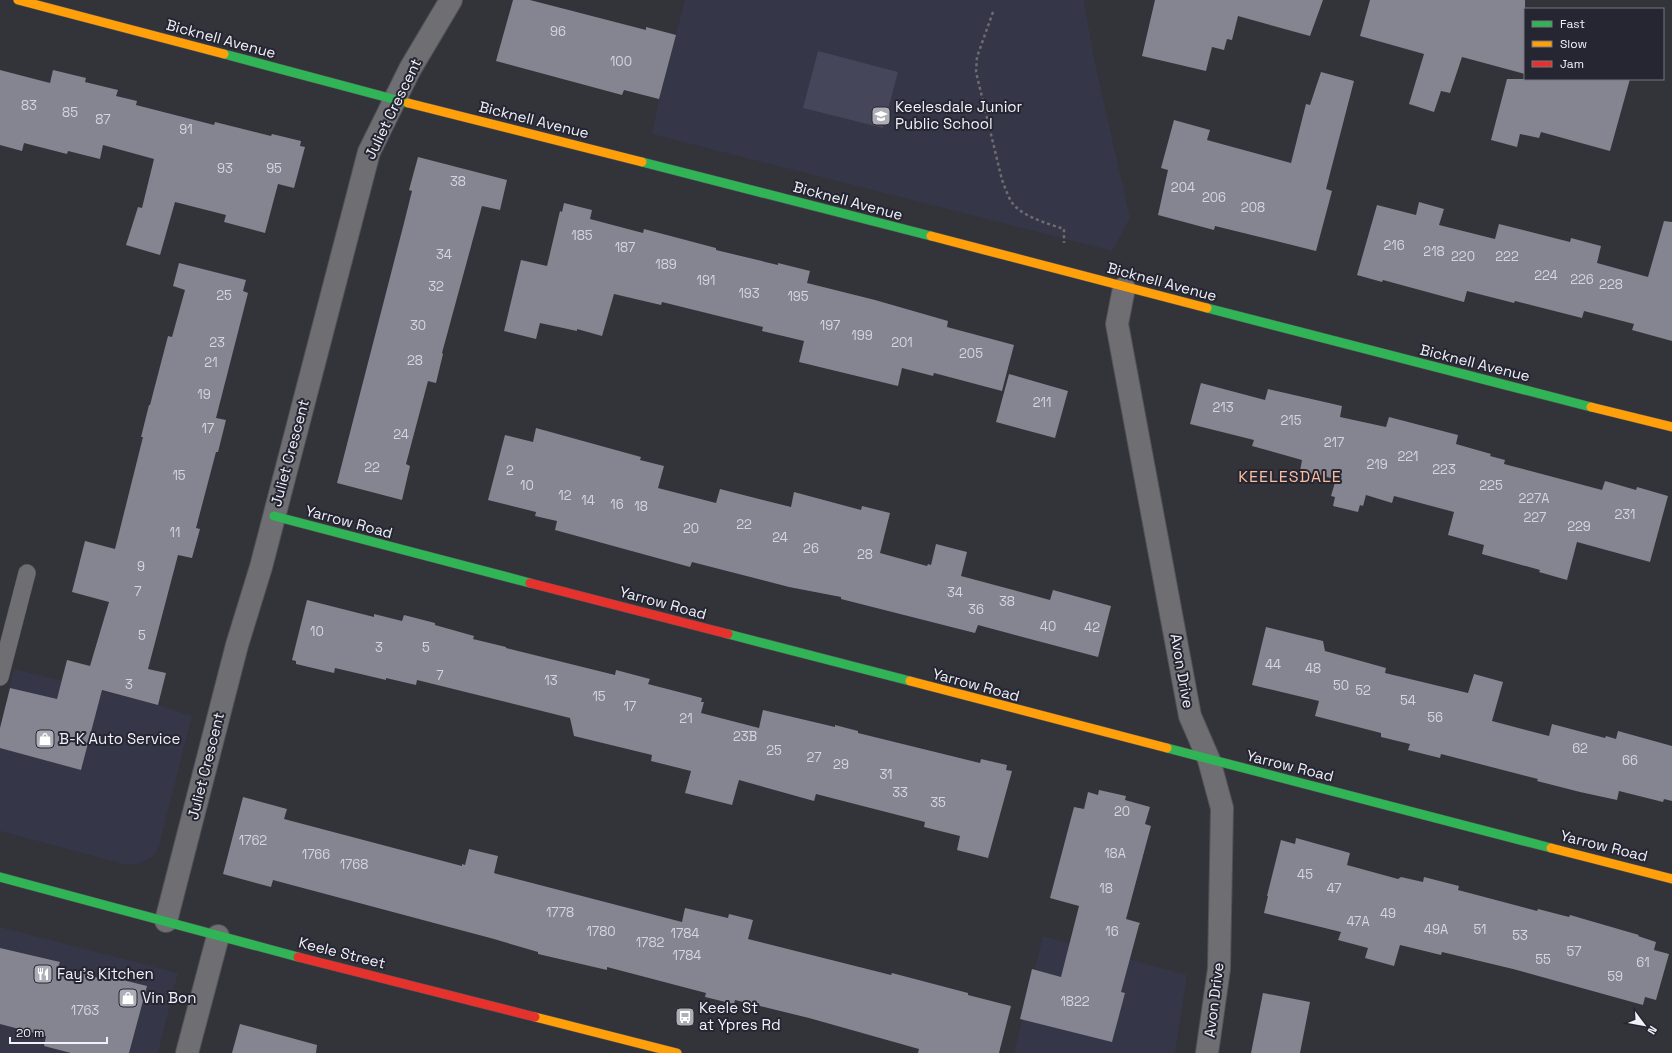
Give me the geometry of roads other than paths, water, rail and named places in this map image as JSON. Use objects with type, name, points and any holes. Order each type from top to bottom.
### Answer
[{"type":"street","name":"Bicknell Avenue","points":[[18,0],[394,99],[765,193],[1124,288],[1672,427]]},
{"type":"street","name":"Juliet Crescent","points":[[166,921],[238,645],[261,567],[369,152],[410,69],[452,0]]},
{"type":"street","name":"Avon Drive","points":[[1124,288],[1116,324],[1190,716],[1209,760],[1222,808],[1219,969],[1207,1053]]},
{"type":"street","name":"Yarrow Road","points":[[274,516],[1209,760],[1672,878]]},
{"type":"street","name":"Keele Street","points":[[0,877],[652,1050],[678,1053]]},
{"type":"street","points":[[187,1053],[218,936]]},
{"type":"lane","points":[[0,676],[27,573]]},
{"type":"place","name":"Keelesdale Junior Public School","points":[[881,116]]},
{"type":"place","name":"B-K Auto Service","points":[[45,739]]},
{"type":"place","name":"Fay's Kitchen","points":[[43,974]]},
{"type":"place","name":"Vin Bon","points":[[128,998]]},
{"type":"place","name":"Keele St at Ypres Rd","points":[[685,1017]]},
{"type":"district","name":"KEELESDALE","points":[[1290,476]]}]
